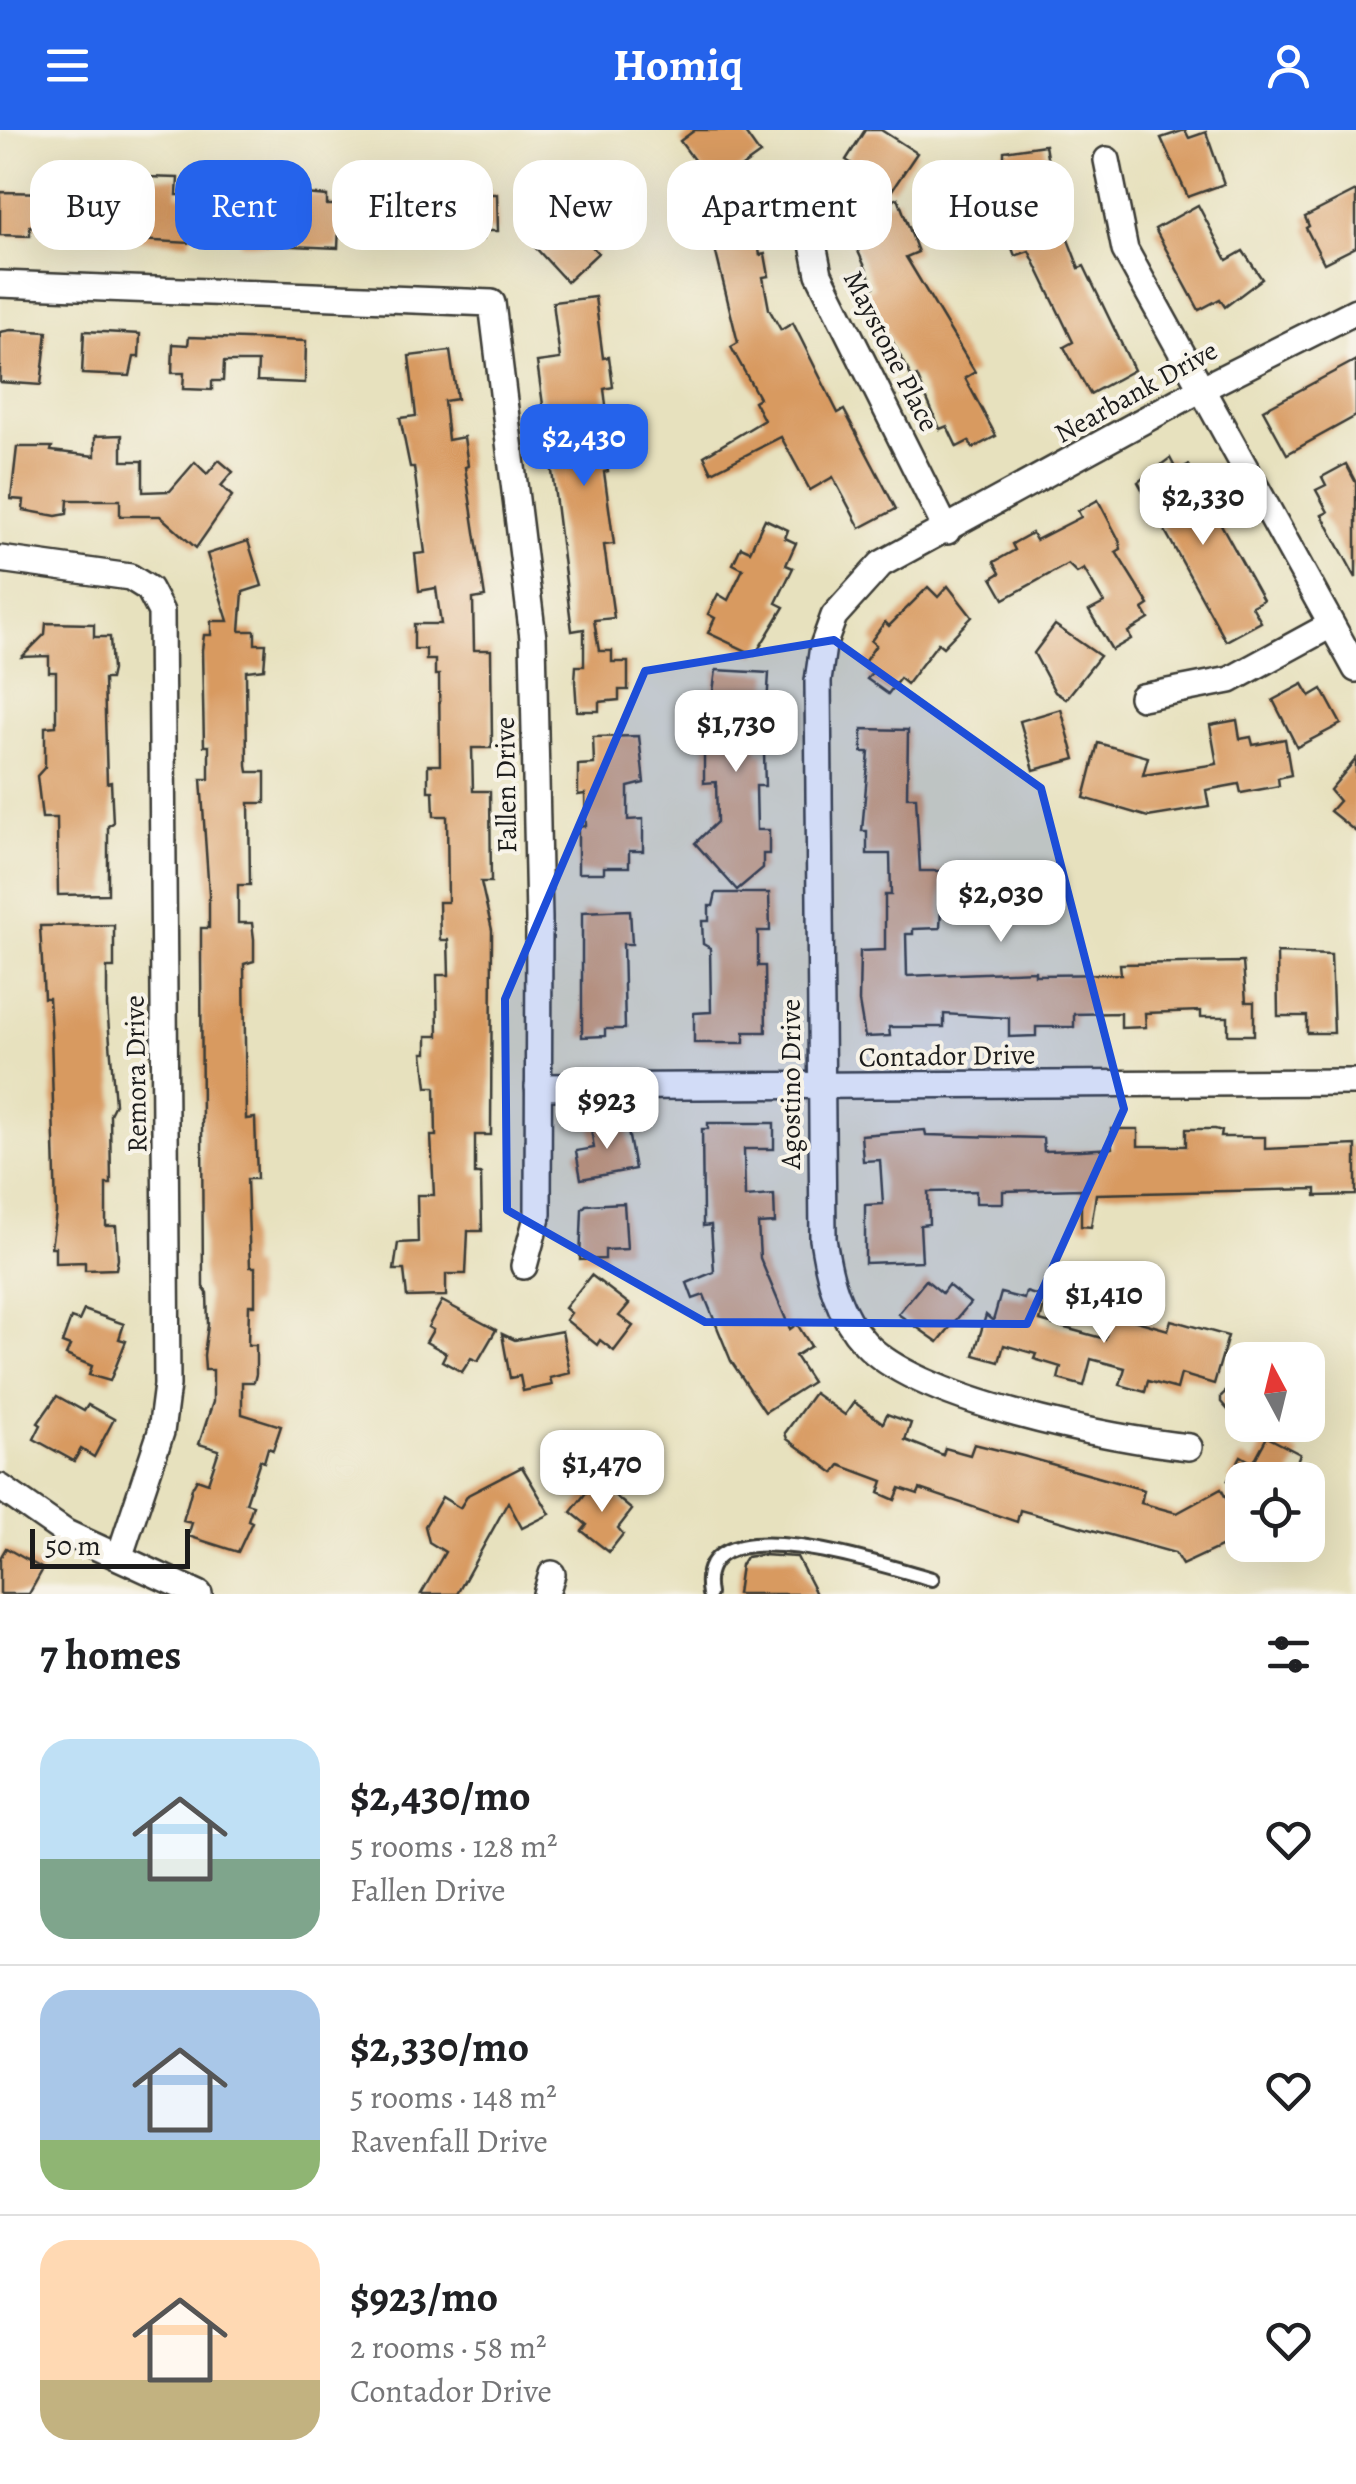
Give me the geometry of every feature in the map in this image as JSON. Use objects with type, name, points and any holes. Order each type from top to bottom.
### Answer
[{"type":"street","points":[[1107,160],[1125,250],[1356,669]]},
{"type":"street","name":"Maystone Place","points":[[813,250],[818,274],[947,531]]},
{"type":"street","name":"Fallen Drive","points":[[0,284],[492,303],[532,638],[538,1214],[524,1266]]},
{"type":"street","name":"Nearbank Drive","points":[[947,531],[1201,389],[1356,311]]},
{"type":"street","name":"Agostino Drive","points":[[947,531],[881,564],[834,616],[823,646],[818,681],[822,1239],[829,1281],[846,1317],[866,1344],[898,1369],[949,1391],[1119,1440],[1189,1447]]},
{"type":"street","name":"Remora Drive","points":[[0,560],[130,577],[149,589],[161,612],[166,1385],[161,1432],[120,1554]]},
{"type":"street","points":[[1142,697],[1230,680],[1329,626]]},
{"type":"street","name":"Contador Drive","points":[[538,1087],[1356,1082]]},
{"type":"street","points":[[0,1487],[66,1533],[120,1554],[199,1594]]},
{"type":"lane","points":[[709,1594],[708,1570],[718,1556],[754,1543],[784,1543],[932,1579]]},
{"type":"highlighted area","points":[[834,640],[1041,788],[1124,1109],[1027,1324],[705,1322],[507,1210],[505,999],[645,671]]},
{"type":"building","points":[[695,130],[743,130],[760,154],[752,160],[694,160],[680,141]]},
{"type":"building","points":[[865,130],[881,130],[917,153],[892,190],[892,160],[846,160]]},
{"type":"building","points":[[1185,130],[1189,138],[1206,132],[1224,184],[1188,197],[1161,138]]},
{"type":"building","points":[[1045,145],[1047,160],[1004,160],[1004,151]]},
{"type":"building","points":[[155,177],[175,178],[175,242],[155,241]]},
{"type":"building","points":[[1356,191],[1356,247],[1324,263],[1306,228],[1309,226],[1305,217]]},
{"type":"building","points":[[0,192],[30,193],[30,236],[0,235]]},
{"type":"building","points":[[493,194],[497,194],[498,231],[493,231]]},
{"type":"building","points":[[312,195],[327,196],[327,205],[332,205],[332,248],[312,247]]},
{"type":"building","points":[[898,198],[912,236],[912,250],[918,252],[906,257],[975,372],[965,378],[996,436],[973,448],[969,441],[957,447],[947,426],[940,429],[917,376],[912,378],[866,292],[874,287],[858,250],[892,250],[892,201]]},
{"type":"building","points":[[1198,205],[1227,260],[1243,251],[1262,279],[1225,307],[1220,299],[1199,310],[1155,229]]},
{"type":"building","points":[[538,250],[598,253],[567,282]]},
{"type":"building","points":[[715,250],[759,250],[760,255],[765,254],[769,276],[763,277],[769,309],[781,330],[793,323],[838,413],[844,410],[896,509],[860,528],[833,477],[810,490],[781,437],[712,472],[704,456],[764,420],[754,401],[759,398],[731,347],[738,343]]},
{"type":"building","points":[[1013,250],[1072,250],[1079,268],[1084,266],[1134,370],[1090,394],[1064,347],[1073,342],[1029,251],[1015,256]]},
{"type":"building","points":[[595,297],[603,358],[609,357],[613,387],[604,389],[611,446],[605,446],[608,471],[604,472],[614,544],[604,545],[614,618],[594,620],[599,651],[612,651],[612,662],[628,662],[628,690],[619,690],[619,700],[599,702],[599,711],[577,711],[576,666],[584,666],[584,629],[572,631],[550,455],[567,453],[561,410],[544,412],[537,362],[560,359],[553,302]]},
{"type":"building","points":[[84,331],[140,334],[139,357],[134,357],[130,376],[82,374]]},
{"type":"building","points":[[0,332],[47,332],[41,385],[0,382]]},
{"type":"building","points":[[189,337],[306,341],[305,383],[257,381],[258,362],[224,362],[223,381],[212,381],[212,390],[183,389],[184,373],[172,373],[173,344],[188,345]]},
{"type":"building","points":[[450,351],[457,399],[444,401],[448,440],[464,437],[485,597],[473,599],[474,650],[491,650],[491,748],[472,748],[473,791],[490,791],[491,882],[481,882],[492,930],[491,1135],[475,1135],[475,1174],[481,1174],[482,1231],[468,1231],[466,1274],[446,1274],[446,1296],[407,1297],[404,1270],[394,1270],[398,1243],[418,1242],[417,1195],[434,1195],[431,1136],[436,1136],[435,1087],[427,1087],[423,1053],[427,1053],[427,1036],[438,1036],[437,975],[449,975],[448,940],[440,940],[439,902],[448,902],[447,816],[434,816],[433,791],[428,791],[428,765],[440,765],[439,675],[435,675],[435,660],[426,660],[426,649],[414,649],[414,624],[441,624],[436,588],[419,591],[415,554],[425,553],[414,467],[410,467],[400,418],[416,416],[409,356]]},
{"type":"building","points":[[1356,360],[1356,416],[1287,454],[1263,410]]},
{"type":"building","points":[[122,435],[122,461],[143,461],[143,492],[170,491],[195,462],[207,474],[219,460],[233,472],[221,486],[232,496],[196,548],[160,516],[120,516],[120,500],[68,500],[67,514],[56,516],[23,510],[24,500],[11,499],[17,447],[52,447],[51,451],[95,456],[95,436]]},
{"type":"building","points":[[1170,458],[1177,471],[1188,465],[1263,600],[1252,606],[1261,622],[1226,641],[1138,482]]},
{"type":"building","points":[[1346,464],[1356,483],[1356,578],[1322,515],[1328,512],[1316,490],[1326,485],[1322,477]]},
{"type":"building","points":[[1098,500],[1119,540],[1121,549],[1116,552],[1149,605],[1143,609],[1149,619],[1128,632],[1131,639],[1112,650],[1089,611],[1104,603],[1084,569],[1077,573],[1068,564],[1004,599],[992,578],[1000,573],[994,562],[1015,550],[1012,544],[1032,533],[1036,540],[1081,517],[1078,511]]},
{"type":"building","points":[[765,519],[788,530],[785,538],[796,543],[786,565],[793,568],[776,603],[784,607],[755,655],[708,633],[715,618],[708,614],[718,594],[728,600],[743,569],[733,564],[741,547],[750,551]]},
{"type":"building","points":[[248,541],[262,586],[243,592],[240,631],[255,631],[255,644],[266,644],[264,669],[246,671],[247,766],[248,772],[265,772],[265,803],[249,803],[250,885],[238,885],[238,923],[252,923],[254,939],[254,961],[244,964],[246,1119],[255,1118],[257,1179],[247,1179],[250,1267],[255,1267],[255,1305],[249,1305],[248,1345],[256,1345],[256,1374],[254,1382],[242,1382],[242,1414],[281,1426],[273,1450],[268,1448],[264,1462],[260,1460],[246,1503],[253,1505],[248,1520],[252,1522],[238,1552],[188,1536],[192,1523],[183,1521],[192,1488],[197,1479],[208,1483],[219,1450],[199,1444],[213,1402],[213,1370],[205,1370],[208,1325],[207,1293],[203,1287],[201,928],[209,928],[209,894],[201,779],[209,779],[209,746],[204,746],[202,650],[204,635],[211,635],[211,621],[228,621],[207,554]]},
{"type":"building","points":[[948,586],[972,617],[943,647],[938,643],[907,684],[900,678],[888,694],[867,679],[873,672],[863,664],[876,645],[871,641],[885,622],[889,626],[928,587],[938,597]]},
{"type":"building","points":[[46,623],[94,624],[94,637],[110,637],[112,670],[110,679],[104,679],[107,783],[111,782],[113,823],[108,826],[108,894],[58,895],[57,818],[42,818],[37,776],[45,767],[45,727],[56,726],[56,672],[49,672],[49,656],[22,657],[45,634]]},
{"type":"building","points":[[1055,625],[1100,656],[1066,699],[1055,692],[1034,653]]},
{"type":"building","points":[[716,670],[769,673],[767,706],[761,706],[758,753],[764,753],[765,786],[756,786],[757,830],[769,830],[769,854],[763,854],[763,868],[737,890],[695,843],[717,822],[716,782],[704,783]]},
{"type":"building","points":[[1303,684],[1310,696],[1322,689],[1341,724],[1297,747],[1273,700]]},
{"type":"building","points":[[1061,709],[1075,759],[1034,770],[1020,721]]},
{"type":"building","points":[[1237,720],[1240,739],[1251,737],[1253,745],[1285,739],[1291,775],[1278,778],[1279,786],[1241,793],[1239,784],[1206,790],[1209,807],[1148,817],[1084,798],[1098,743],[1148,757],[1143,775],[1217,764],[1210,725]]},
{"type":"building","points":[[862,729],[908,730],[907,797],[916,797],[920,871],[943,871],[940,928],[913,929],[913,934],[906,934],[907,976],[1035,971],[1035,975],[1121,974],[1120,964],[1243,962],[1246,1002],[1254,1002],[1254,1035],[1228,1035],[1228,1017],[1201,1017],[1201,1011],[1145,1013],[1146,1027],[1121,1028],[1121,1013],[1074,1014],[1074,1027],[1036,1027],[1036,1036],[1009,1037],[1009,1018],[944,1014],[944,1027],[889,1027],[890,1036],[865,1037],[859,1002],[860,951],[885,950],[885,895],[891,895],[890,854],[867,854],[867,831],[862,831],[869,752],[862,752]]},
{"type":"building","points":[[639,736],[644,783],[628,787],[628,820],[643,819],[643,851],[629,851],[629,867],[604,867],[604,873],[578,873],[578,827],[586,826],[585,794],[578,795],[578,765],[594,764],[593,737]]},
{"type":"building","points":[[1356,759],[1356,832],[1330,811],[1339,801],[1330,790]]},
{"type":"building","points":[[716,893],[769,893],[770,931],[758,931],[758,966],[765,966],[766,1032],[744,1032],[744,1043],[694,1043],[694,1013],[711,1012],[710,948],[703,944],[702,921],[709,921],[709,906],[713,906]]},
{"type":"building","points":[[630,910],[632,944],[623,944],[625,1029],[605,1029],[605,1036],[582,1037],[582,912]]},
{"type":"building","points":[[114,925],[114,968],[107,968],[115,1104],[110,1114],[111,1184],[106,1184],[106,1226],[116,1226],[118,1259],[116,1269],[85,1270],[85,1262],[55,1263],[55,1247],[51,1247],[56,1213],[51,1032],[49,998],[44,998],[40,926]]},
{"type":"building","points":[[1277,953],[1331,955],[1334,1033],[1307,1033],[1307,1016],[1278,1016]]},
{"type":"building","points":[[626,1121],[635,1169],[581,1179],[576,1151],[594,1148],[591,1128]]},
{"type":"building","points":[[708,1123],[774,1123],[774,1149],[744,1149],[745,1197],[774,1195],[775,1223],[758,1224],[760,1258],[790,1329],[797,1324],[811,1346],[795,1356],[812,1382],[765,1412],[731,1361],[704,1295],[693,1299],[687,1283],[714,1272],[711,1225],[703,1226],[702,1129],[708,1129]]},
{"type":"building","points":[[1111,1129],[1138,1129],[1138,1146],[1186,1146],[1186,1129],[1215,1129],[1222,1131],[1221,1137],[1265,1137],[1265,1149],[1356,1145],[1356,1195],[1316,1196],[1316,1189],[1096,1194],[1091,1227],[1081,1226],[1081,1189],[1003,1191],[1003,1203],[976,1203],[976,1191],[928,1192],[929,1224],[920,1225],[922,1261],[865,1263],[865,1205],[883,1204],[880,1160],[863,1161],[861,1135],[925,1130],[926,1135],[1043,1138],[1044,1151],[1112,1148]]},
{"type":"building","points":[[624,1203],[627,1249],[605,1250],[605,1259],[580,1260],[582,1209],[586,1205]]},
{"type":"building","points":[[591,1275],[629,1304],[619,1316],[633,1326],[614,1351],[600,1340],[597,1345],[566,1320],[571,1313],[565,1308]]},
{"type":"building","points":[[926,1280],[942,1293],[948,1285],[970,1303],[938,1342],[898,1314]]},
{"type":"building","points":[[1026,1292],[1046,1298],[1040,1321],[1105,1339],[1112,1314],[1168,1330],[1171,1320],[1228,1336],[1214,1384],[1181,1374],[1177,1389],[1148,1381],[1145,1392],[1120,1385],[1125,1368],[1091,1359],[1084,1386],[1058,1379],[1061,1367],[1034,1359],[1036,1354],[1004,1345],[999,1362],[974,1355],[986,1315],[993,1321],[1001,1293],[1024,1299]]},
{"type":"building","points":[[442,1301],[496,1330],[478,1361],[471,1358],[462,1372],[442,1361],[446,1353],[426,1342],[433,1330],[428,1327]]},
{"type":"building","points":[[84,1310],[124,1324],[119,1339],[126,1341],[110,1381],[89,1375],[92,1366],[66,1355],[70,1346],[62,1343],[71,1318],[79,1321]]},
{"type":"building","points":[[562,1331],[570,1373],[550,1378],[552,1385],[523,1391],[520,1376],[510,1378],[502,1334],[515,1340]]},
{"type":"building","points":[[814,1393],[845,1415],[854,1402],[883,1423],[887,1414],[911,1423],[905,1440],[943,1455],[945,1448],[970,1455],[974,1444],[1023,1456],[1144,1490],[1141,1503],[1177,1513],[1221,1489],[1225,1496],[1225,1545],[1182,1565],[1175,1553],[1020,1510],[1017,1522],[920,1489],[918,1494],[900,1488],[895,1500],[879,1493],[883,1481],[840,1465],[834,1473],[787,1439],[785,1433]]},
{"type":"building","points":[[57,1396],[84,1411],[88,1405],[114,1419],[94,1457],[81,1449],[74,1461],[34,1439],[41,1425],[38,1423]]},
{"type":"building","points":[[1264,1442],[1277,1442],[1300,1454],[1297,1462],[1254,1462]]},
{"type":"building","points":[[522,1467],[550,1514],[522,1528],[508,1502],[457,1594],[421,1594],[445,1552],[429,1542],[425,1526],[442,1497],[460,1508],[468,1495]]},
{"type":"building","points":[[596,1480],[632,1510],[618,1528],[623,1534],[609,1552],[582,1531],[587,1525],[571,1512]]},
{"type":"building","points":[[6,1548],[43,1569],[29,1594],[0,1594],[0,1558]]},
{"type":"building","points":[[746,1557],[797,1557],[816,1594],[737,1594],[741,1565]]}]
